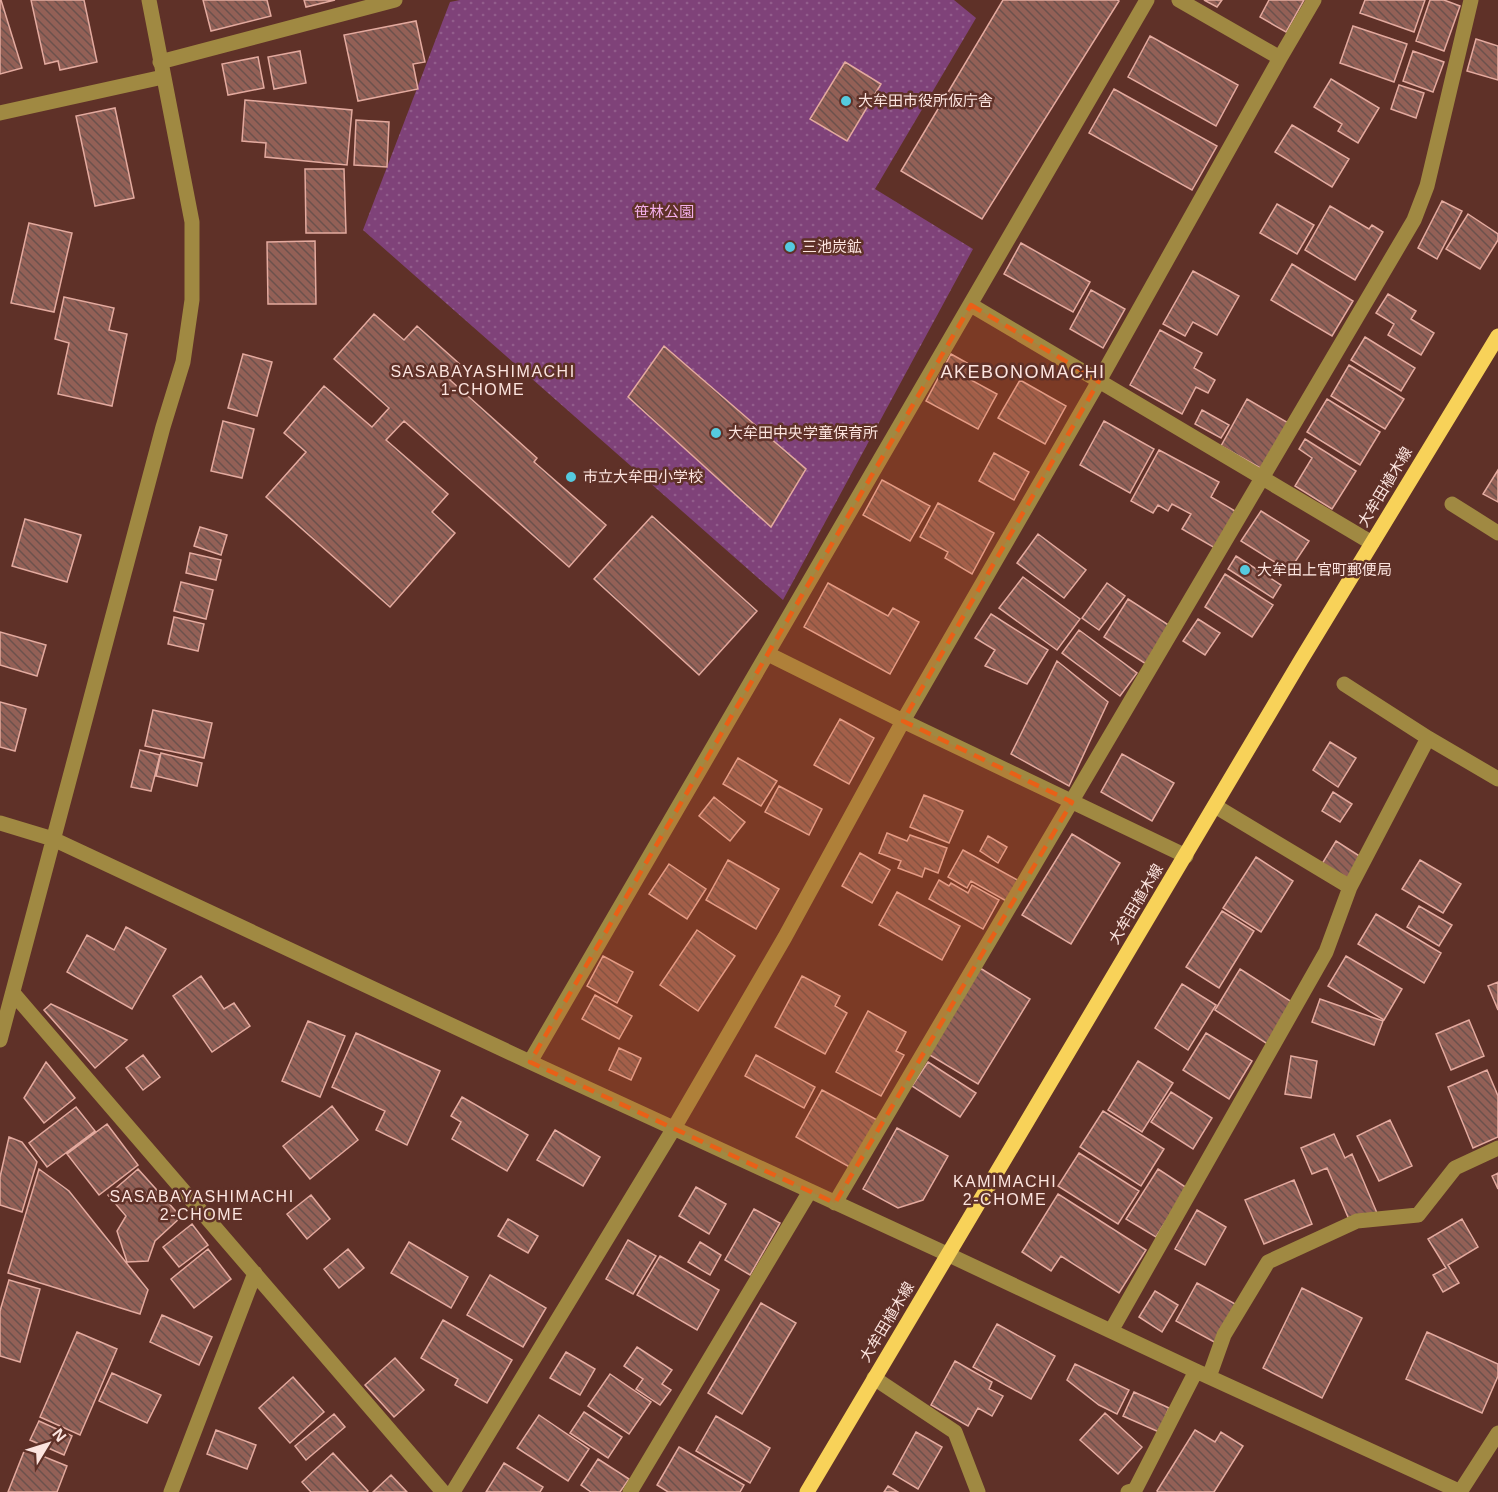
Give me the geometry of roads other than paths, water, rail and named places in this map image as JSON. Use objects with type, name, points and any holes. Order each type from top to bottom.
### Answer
[{"type":"main road","name":"大牟田植木線","points":[[807,1492],[1372,543],[1498,336]]},
{"type":"street","points":[[0,1040],[160,439],[183,362],[192,300],[192,222],[149,0]]},
{"type":"street","points":[[0,113],[162,70],[395,0]]},
{"type":"street","points":[[530,1062],[1147,0]]},
{"type":"street","points":[[1179,0],[1280,58]]},
{"type":"street","points":[[453,1492],[674,1128],[1314,0]]},
{"type":"street","points":[[836,1203],[1414,220],[1427,186],[1471,0]]},
{"type":"street","points":[[971,305],[1372,543]]},
{"type":"street","points":[[1452,504],[1498,533]]},
{"type":"street","points":[[768,654],[1186,856]]},
{"type":"street","points":[[1344,684],[1428,738],[1498,779]]},
{"type":"street","points":[[1111,1331],[1326,952],[1350,887],[1428,738]]},
{"type":"street","points":[[1215,806],[1350,887]]},
{"type":"street","points":[[0,823],[53,839],[1202,1374],[1461,1492],[1498,1433]]},
{"type":"street","points":[[13,993],[443,1492]]},
{"type":"street","points":[[1128,1492],[1134,1490],[1268,1262],[1357,1221],[1418,1215],[1455,1168],[1498,1148]]},
{"type":"street","points":[[630,1492],[810,1191]]},
{"type":"street","points":[[171,1492],[255,1273]]},
{"type":"street","points":[[874,1378],[955,1432],[978,1492]]},
{"type":"place","name":"大牟田市役所仮庁舎","points":[[846,101]]},
{"type":"place","name":"三池炭鉱","points":[[790,247]]},
{"type":"place","name":"大牟田中央学童保育所","points":[[716,433]]},
{"type":"place","name":"市立大牟田小学校","points":[[571,477]]},
{"type":"place","name":"大牟田上官町郵便局","points":[[1245,570]]},
{"type":"district","name":"AKEBONOMACHI","points":[[1023,372]]},
{"type":"district","name":"SASABAYASHIMACHI 1-CHOME","points":[[483,380]]},
{"type":"district","name":"KAMIMACHI 2-CHOME","points":[[1005,1190]]},
{"type":"district","name":"SASABAYASHIMACHI 2-CHOME","points":[[202,1205]]},
{"type":"park label","name":"笹林公園","points":[[664,212]]}]
